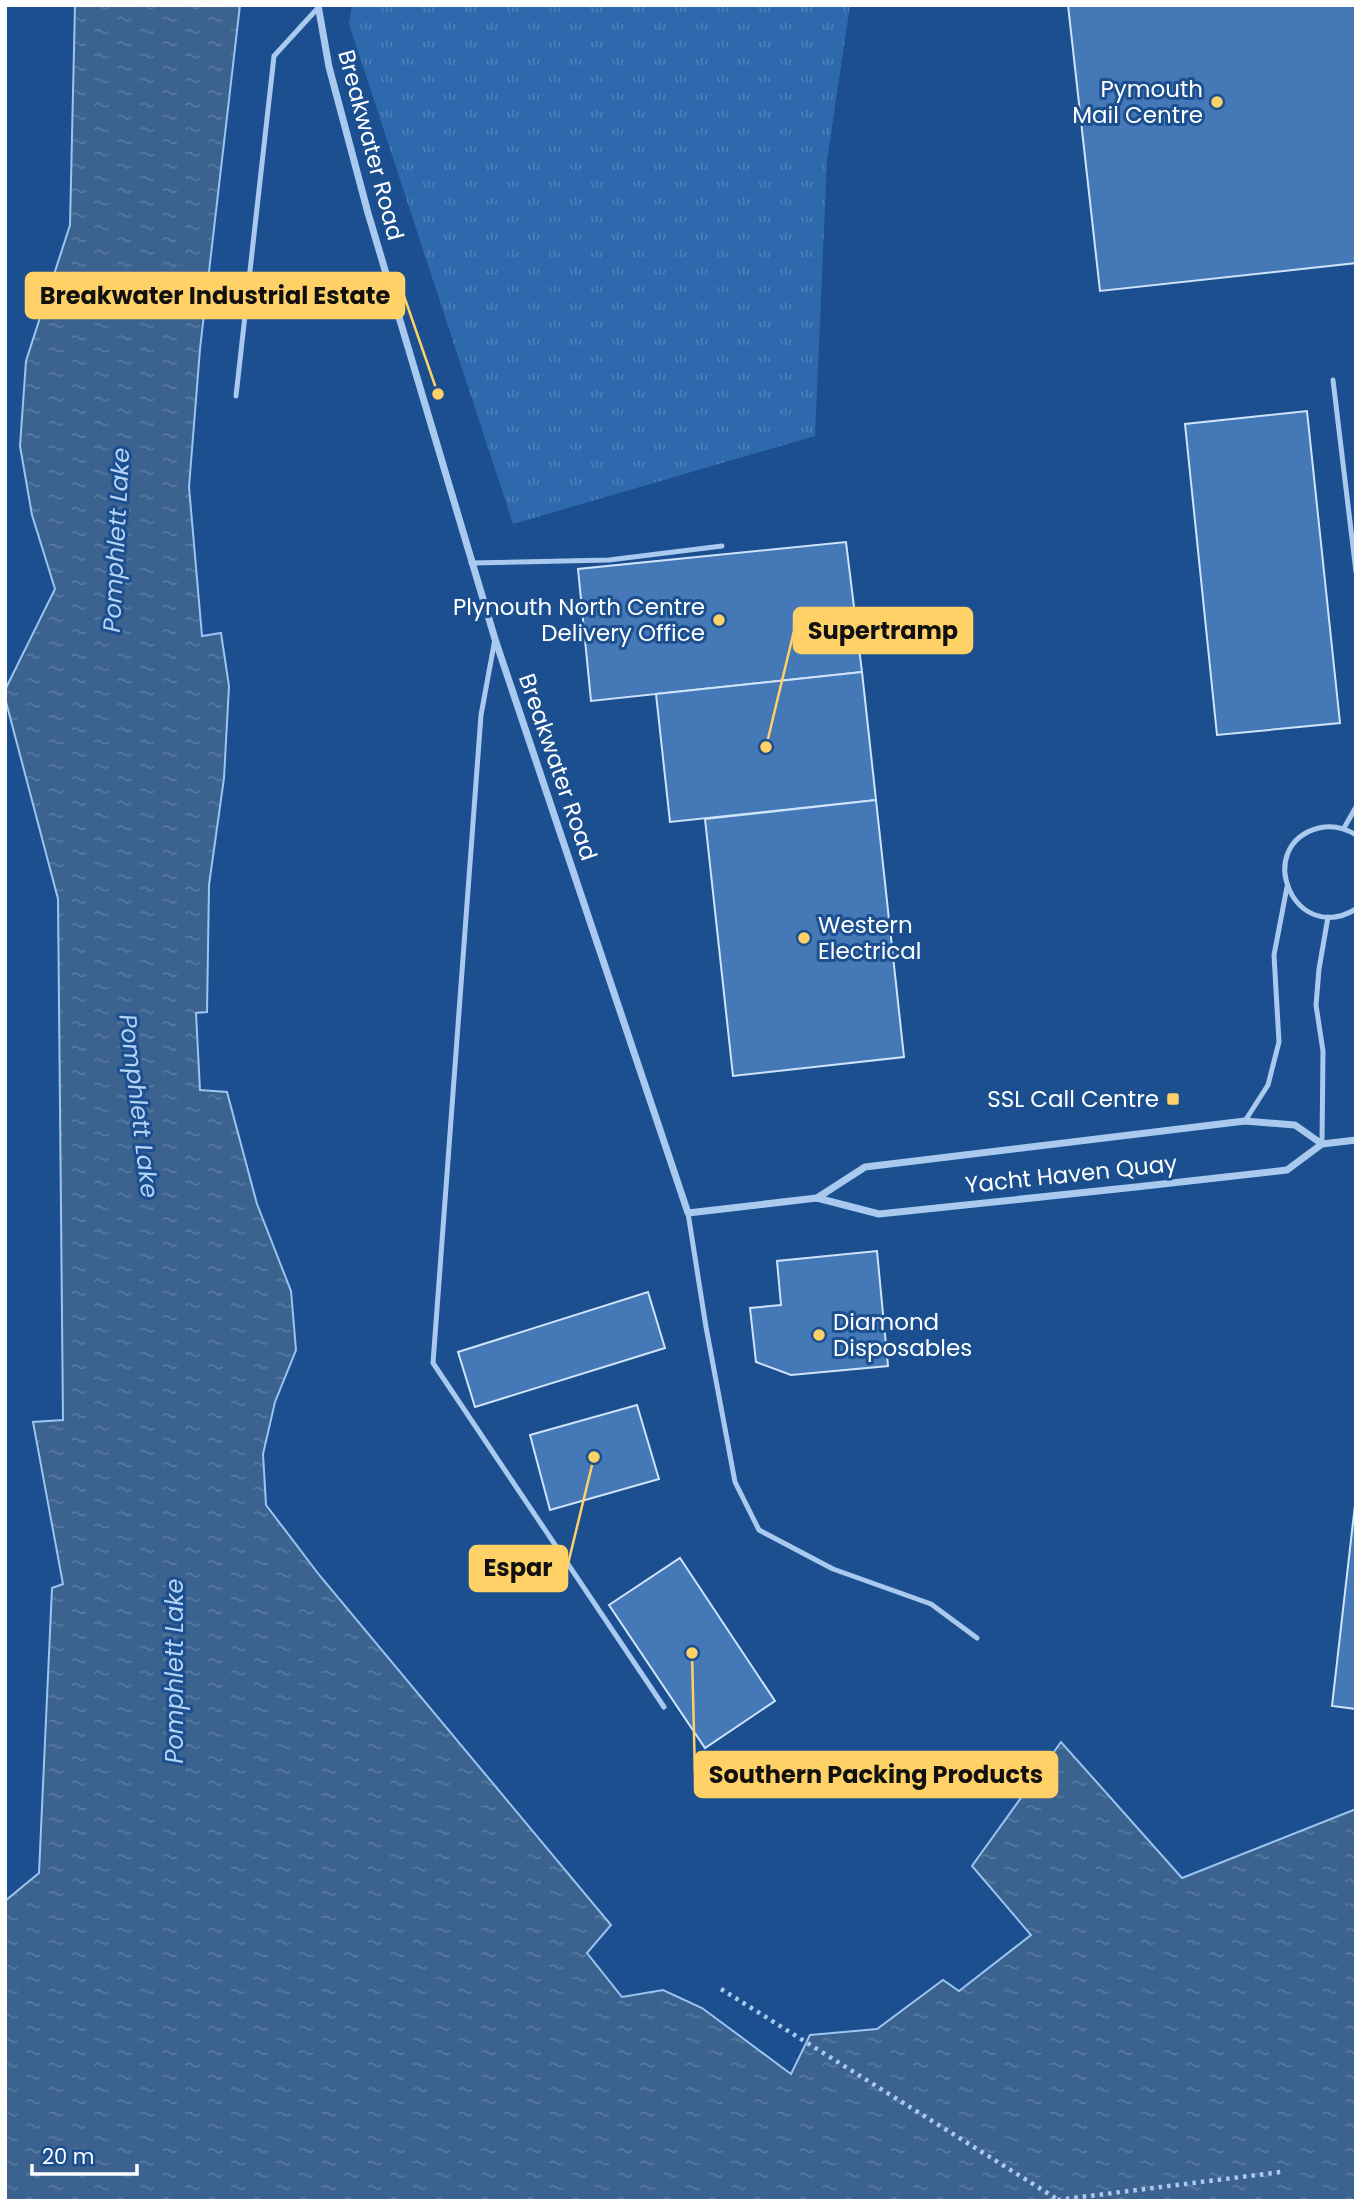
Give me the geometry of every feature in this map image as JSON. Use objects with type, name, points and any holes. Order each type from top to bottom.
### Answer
[{"type":"street","name":"Breakwater Road","points":[[318,7],[329,67],[368,213],[471,563],[688,1213]]},
{"type":"street","name":"Yacht Haven Quay","points":[[817,1198],[865,1167],[1245,1121],[1295,1125],[1322,1144]]},
{"type":"street","name":"Yacht Haven Quay","points":[[688,1213],[817,1198],[878,1214],[1109,1190],[1287,1170],[1322,1144],[1356,1140]]},
{"type":"lane","points":[[236,396],[274,56],[318,7]]},
{"type":"lane","points":[[1333,380],[1356,572]]},
{"type":"lane","points":[[471,563],[609,560],[722,546]]},
{"type":"lane","points":[[495,639],[481,715],[433,1363],[664,1707]]},
{"type":"lane","points":[[1344,828],[1356,807]]},
{"type":"lane","points":[[1245,1121],[1268,1085],[1279,1042],[1274,955],[1287,887],[1286,860],[1300,837],[1312,830],[1325,827],[1344,828],[1356,835]]},
{"type":"lane","points":[[1287,887],[1302,909],[1314,915],[1341,916],[1356,909]]},
{"type":"lane","points":[[1322,1144],[1323,1051],[1315,1005],[1328,917]]},
{"type":"lane","points":[[688,1213],[735,1482],[760,1530],[833,1569],[931,1604],[976,1638]]},
{"type":"path","points":[[721,1989],[1057,2199]]},
{"type":"path","points":[[1049,2201],[1281,2172]]},
{"type":"green space","points":[[352,5],[850,5],[827,161],[815,436],[513,524],[349,24]]},
{"type":"water","name":"Pomphlett Lake","points":[[75,5],[240,5],[200,349],[189,487],[202,636],[221,633],[229,686],[224,778],[209,885],[207,1012],[196,1013],[200,1090],[227,1092],[257,1204],[291,1291],[296,1350],[275,1402],[263,1454],[266,1505],[320,1576],[611,1925],[587,1953],[622,1997],[663,1990],[702,2008],[791,2074],[810,2035],[877,2029],[943,1980],[959,1991],[1031,1935],[972,1866],[1061,1742],[1182,1878],[1356,1809],[1356,2201],[5,2201],[5,1901],[39,1873],[52,1588],[63,1584],[33,1422],[63,1420],[58,899],[5,690],[55,589],[32,515],[20,446],[26,361],[70,225]]},
{"type":"building","name":"Pymouth Mail Centre","points":[[1068,5],[1356,5],[1356,263],[1100,291]]},
{"type":"building","points":[[1307,411],[1340,723],[1217,735],[1185,424]]},
{"type":"building","name":"Plynouth North Centre Delivery Office","points":[[846,542],[862,672],[591,701],[578,569]]},
{"type":"building","points":[[862,672],[876,800],[670,822],[656,694]]},
{"type":"building","name":"Western Electrical","points":[[876,800],[904,1057],[733,1076],[705,819]]},
{"type":"building","name":"Diamond Disposables","points":[[877,1251],[888,1366],[791,1375],[756,1362],[750,1308],[781,1305],[777,1261]]},
{"type":"building","points":[[648,1292],[665,1348],[475,1407],[458,1352]]},
{"type":"building","points":[[637,1405],[659,1479],[550,1510],[530,1435]]},
{"type":"building","points":[[1356,1496],[1356,1709],[1332,1706]]},
{"type":"building","points":[[680,1558],[775,1701],[705,1748],[609,1605]]},
{"type":"place","name":"Pymouth Mail Centre","points":[[1217,102]]},
{"type":"place","name":"Breakwater Industrial Estate","points":[[438,394]]},
{"type":"place","name":"Plynouth North Centre Delivery Office","points":[[719,620]]},
{"type":"place","name":"Supertramp","points":[[766,747]]},
{"type":"place","name":"Western Electrical","points":[[804,938]]},
{"type":"place","name":"SSL Call Centre","points":[[1173,1099]]},
{"type":"place","name":"Diamond Disposables","points":[[819,1335]]},
{"type":"place","name":"Espar","points":[[594,1457]]},
{"type":"place","name":"Southern Packing Products","points":[[692,1653]]}]
